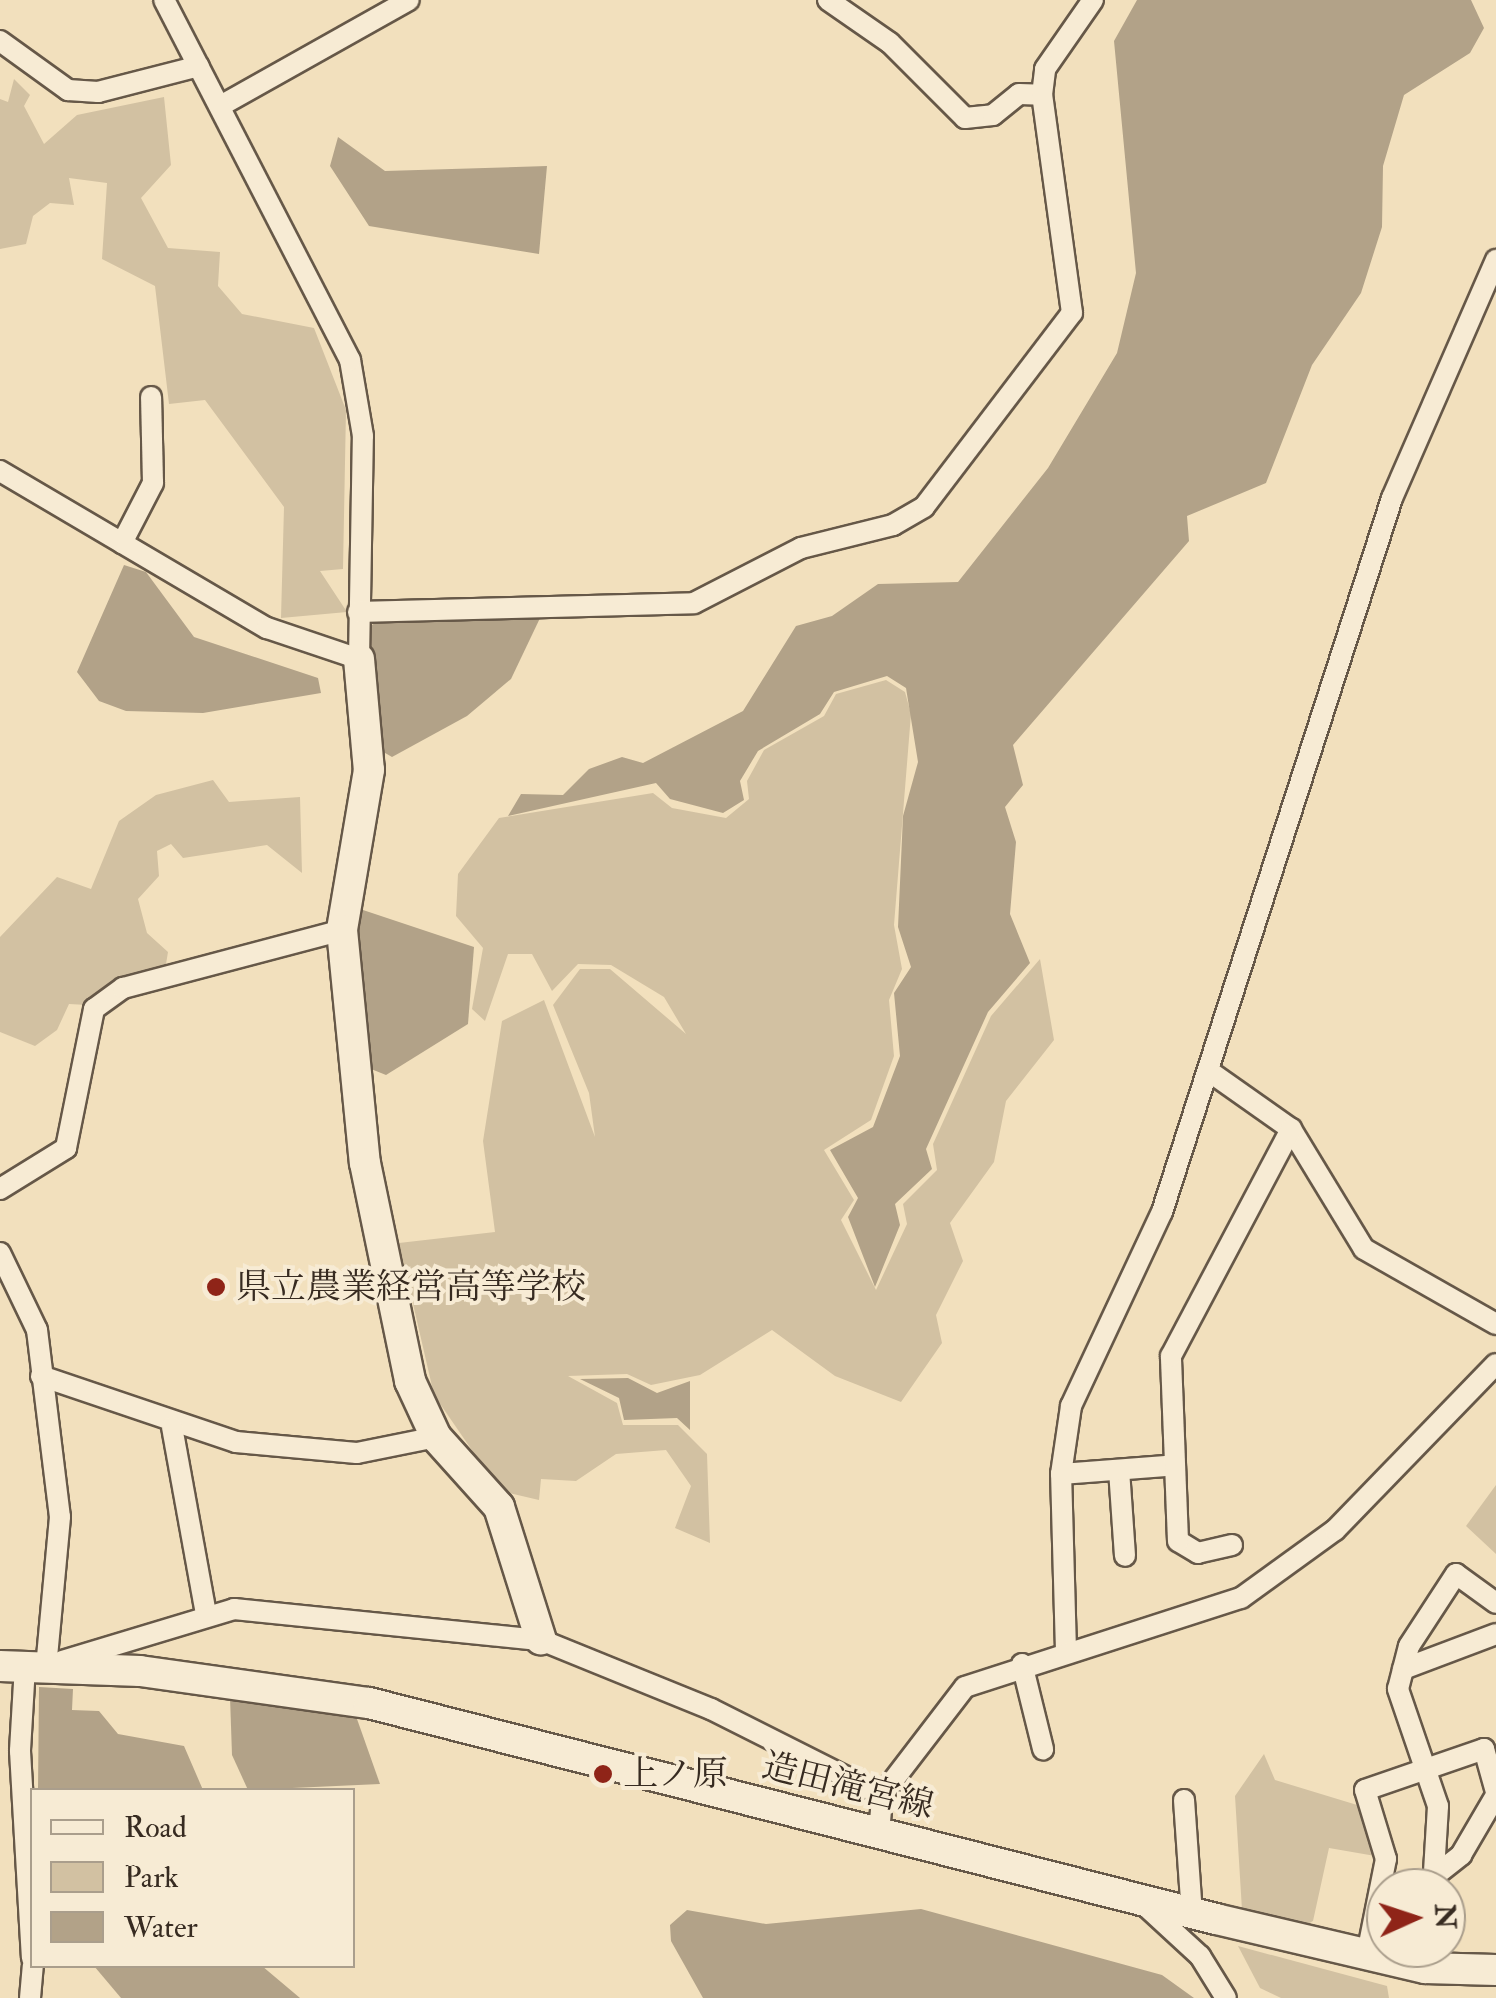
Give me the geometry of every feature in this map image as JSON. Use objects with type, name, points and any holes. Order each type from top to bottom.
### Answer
[{"type":"main road","points":[[359,660],[368,788],[342,930],[365,1162],[410,1381],[436,1437],[499,1508],[542,1640]]},
{"type":"main road","name":"造田滝宮線","points":[[24,1666],[369,1703],[1366,1954]]},
{"type":"main road","name":"造田滝宮線","points":[[1466,1965],[1496,1970]]},
{"type":"street","points":[[0,471],[267,628],[359,660],[362,436],[350,360],[222,105],[164,0]]},
{"type":"street","points":[[222,105],[410,0]]},
{"type":"street","points":[[828,0],[890,43],[965,118],[993,116],[1019,94],[1042,95]]},
{"type":"street","points":[[358,612],[694,603],[801,548],[893,526],[924,507],[1072,313],[1042,95],[1045,69],[1093,0]]},
{"type":"street","points":[[0,41],[68,90],[98,92],[199,66]]},
{"type":"street","points":[[1066,1651],[1061,1474],[1071,1406],[1162,1212],[1213,1074],[1392,498],[1496,260]]},
{"type":"street","points":[[122,543],[153,483],[151,396]]},
{"type":"street","points":[[0,1189],[66,1148],[94,1009],[123,988],[342,930]]},
{"type":"street","points":[[1213,1074],[1291,1129],[1364,1250],[1496,1324]]},
{"type":"street","points":[[1232,1545],[1198,1554],[1178,1542],[1170,1356],[1291,1129]]},
{"type":"street","points":[[0,1252],[37,1330],[60,1517],[24,1666],[30,1885]]},
{"type":"street","points":[[879,1832],[882,1796],[965,1688],[1066,1651],[1165,1629],[1241,1598],[1336,1530],[1496,1364]]},
{"type":"street","points":[[41,1376],[172,1427],[302,1452],[358,1453],[436,1437]]},
{"type":"street","points":[[172,1427],[206,1614]]},
{"type":"street","points":[[1061,1474],[1166,1466]]},
{"type":"street","points":[[1119,1470],[1125,1556]]},
{"type":"street","points":[[1436,1868],[1438,1806],[1398,1689],[1403,1670],[1456,1574],[1496,1603]]},
{"type":"street","points":[[24,1666],[206,1614],[296,1611],[542,1640],[710,1709],[882,1796]]},
{"type":"street","points":[[1403,1670],[1496,1634]]},
{"type":"street","points":[[1022,1664],[1044,1748]]},
{"type":"street","points":[[1384,1868],[1386,1859],[1365,1790],[1484,1749],[1496,1794],[1461,1854],[1448,1868]]},
{"type":"street","points":[[1184,1800],[1192,1913]]},
{"type":"street","points":[[1138,1898],[1200,1956],[1226,1998]]},
{"type":"street","points":[[30,1998],[33,1968]]},
{"type":"green space","points":[[14,79],[30,95],[24,106],[44,144],[77,115],[164,97],[171,165],[141,198],[168,248],[220,252],[218,286],[242,314],[314,328],[346,410],[343,569],[320,571],[347,612],[281,618],[284,507],[205,400],[169,404],[155,286],[102,259],[107,183],[69,178],[74,205],[50,203],[33,216],[26,244],[0,249],[0,99],[8,102]]},
{"type":"green space","points":[[886,680],[905,692],[911,714],[894,925],[902,969],[889,1000],[894,1056],[871,1120],[824,1150],[854,1200],[841,1220],[876,1290],[907,1224],[903,1204],[937,1170],[933,1144],[991,1016],[1040,959],[1054,1040],[1006,1101],[994,1162],[950,1223],[963,1261],[936,1315],[942,1343],[901,1402],[835,1376],[772,1330],[700,1375],[651,1385],[627,1374],[568,1376],[617,1403],[623,1425],[678,1425],[707,1454],[710,1543],[675,1528],[691,1486],[666,1450],[616,1454],[576,1481],[541,1479],[539,1500],[500,1491],[434,1395],[399,1243],[495,1232],[483,1141],[502,1021],[544,1000],[595,1137],[589,1093],[553,1005],[580,969],[610,969],[686,1034],[664,997],[611,965],[578,964],[552,991],[532,954],[508,954],[485,1021],[472,1009],[483,948],[456,916],[458,874],[499,818],[653,793],[672,808],[726,818],[749,799],[747,781],[764,750],[824,716],[836,694]]},
{"type":"green space","points":[[213,780],[229,802],[300,797],[302,873],[267,845],[183,858],[171,844],[157,851],[159,876],[138,899],[147,933],[168,952],[165,970],[121,976],[87,1005],[69,1004],[57,1030],[35,1046],[0,1032],[0,937],[57,877],[91,889],[119,821],[156,795]]},
{"type":"green space","points":[[1496,1485],[1496,1554],[1466,1526]]},
{"type":"green space","points":[[1264,1754],[1275,1780],[1367,1808],[1381,1857],[1329,1848],[1313,1921],[1296,1930],[1242,1910],[1235,1796]]},
{"type":"green space","points":[[1238,1946],[1387,1986],[1389,1998],[1281,1998],[1260,1988]]},
{"type":"water","points":[[1137,0],[1471,0],[1484,28],[1470,53],[1404,95],[1383,166],[1382,227],[1361,293],[1312,365],[1266,483],[1187,516],[1189,541],[1013,745],[1023,785],[1005,807],[1016,842],[1010,914],[1030,963],[988,1012],[926,1149],[932,1169],[895,1204],[900,1225],[875,1287],[848,1217],[858,1198],[830,1150],[873,1127],[900,1056],[894,993],[911,967],[898,927],[903,816],[918,762],[906,688],[887,676],[834,692],[820,714],[758,751],[740,781],[744,800],[723,813],[670,799],[656,783],[508,816],[521,794],[563,795],[589,769],[622,757],[643,763],[743,711],[796,626],[832,616],[878,584],[958,582],[1048,468],[1117,353],[1136,273],[1114,41]]},
{"type":"water","points":[[338,137],[385,171],[547,166],[539,254],[369,226],[330,166]]},
{"type":"water","points":[[124,565],[146,572],[194,637],[318,678],[321,693],[203,713],[126,711],[99,701],[77,672]]},
{"type":"water","points":[[541,616],[511,679],[467,716],[392,757],[380,750],[367,629],[381,618]]},
{"type":"water","points":[[357,908],[474,947],[468,1024],[386,1075],[366,1067]]},
{"type":"water","points":[[628,1378],[657,1393],[690,1381],[690,1430],[677,1418],[624,1420],[619,1398],[580,1379]]},
{"type":"water","points":[[39,1687],[73,1689],[72,1710],[99,1711],[118,1734],[184,1746],[202,1788],[38,1788]]},
{"type":"water","points":[[230,1697],[357,1719],[380,1784],[247,1788],[232,1755]]},
{"type":"water","points":[[921,1909],[1162,1975],[1194,1998],[703,1998],[671,1941],[670,1925],[687,1910],[766,1924]]},
{"type":"water","points":[[96,1968],[264,1968],[300,1998],[121,1998]]},
{"type":"place","name":"県立農業経営高等学校","points":[[216,1287]]},
{"type":"place","name":"上ノ原","points":[[603,1774]]}]
